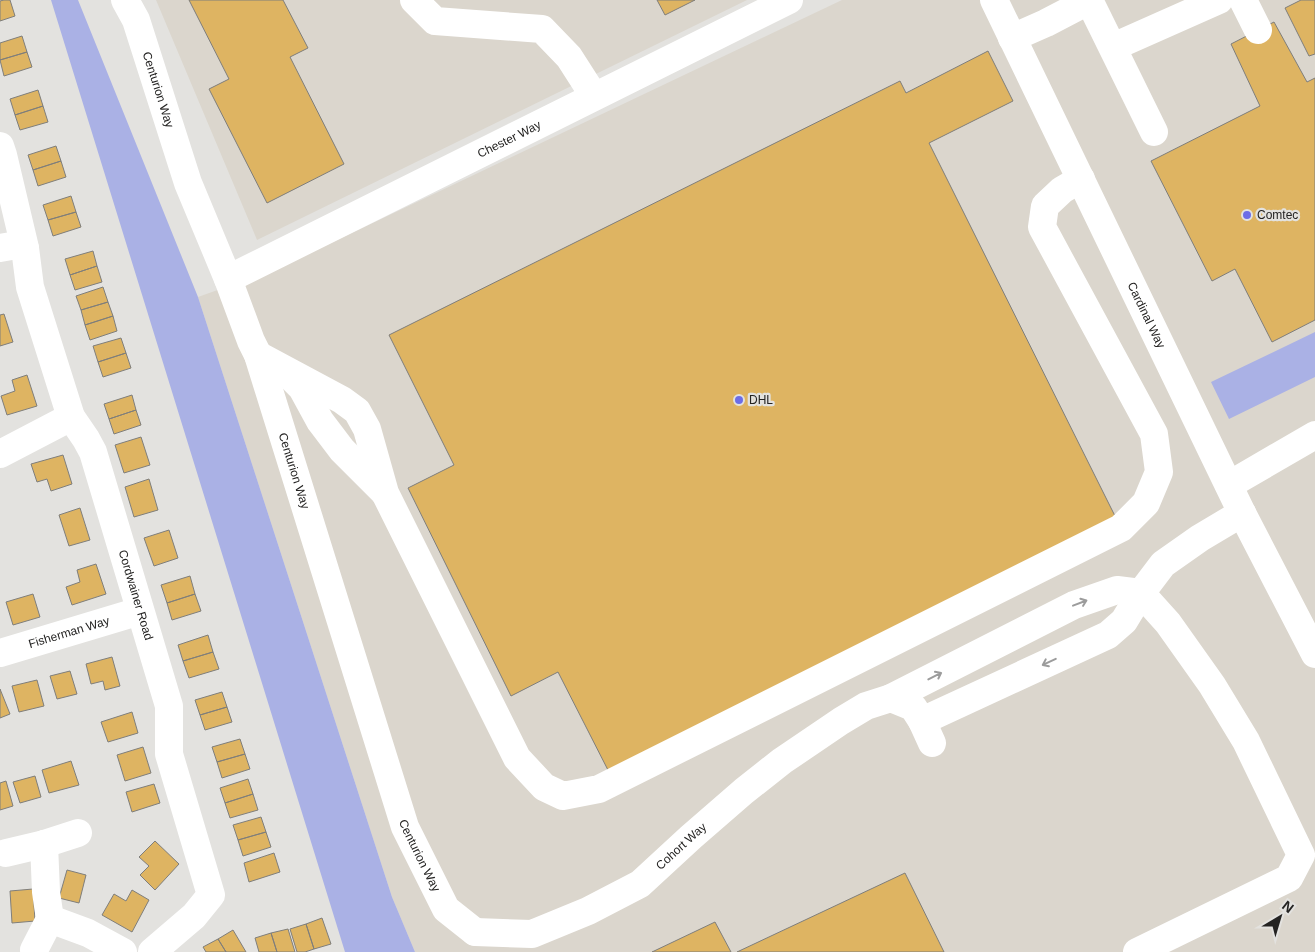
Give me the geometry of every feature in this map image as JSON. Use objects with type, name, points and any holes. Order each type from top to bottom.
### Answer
[{"type":"street","name":"Centurion Way","points":[[126,0],[136,20],[188,183],[258,356],[405,827],[446,909],[472,942]]},
{"type":"street","points":[[414,0],[435,21],[542,30],[569,57],[594,96]]},
{"type":"street","name":"Chester Way","points":[[228,279],[789,0]]},
{"type":"street","name":"Cardinal Way","points":[[994,0],[1242,513],[1315,654]]},
{"type":"street","points":[[1012,38],[1090,0],[1154,132]]},
{"type":"street","points":[[1114,47],[1219,0]]},
{"type":"street","points":[[1242,0],[1258,30]]},
{"type":"street","name":"Cordwainer Road","points":[[0,146],[3,155],[12,248],[30,287],[70,416],[93,452],[169,706],[169,754],[211,895],[194,916],[152,952]]},
{"type":"street","points":[[258,356],[342,400],[357,411],[368,429],[385,493],[517,758],[544,787],[563,796],[599,789],[1122,528],[1146,502],[1159,472],[1154,434],[1042,228],[1045,206],[1062,190],[1081,179]]},
{"type":"street","points":[[284,370],[302,388],[320,421],[342,450],[385,493]]},
{"type":"street","points":[[0,454],[70,416]]},
{"type":"street","points":[[1229,485],[1315,435]]},
{"type":"street","points":[[891,698],[913,707],[927,732],[1108,635],[1124,621],[1140,593],[1163,564],[1200,538],[1242,513]]},
{"type":"street","name":"Cohort Way","points":[[472,942],[532,934],[588,911],[640,884],[691,837],[782,761],[866,706],[891,698],[1074,605],[1117,590],[1140,593]]},
{"type":"street","points":[[1137,952],[1289,878],[1301,855],[1246,740],[1212,685],[1168,623],[1140,593]]},
{"type":"street","name":"Fisherman Way","points":[[0,653],[140,611]]},
{"type":"street","points":[[6,853],[78,833]]},
{"type":"street","points":[[34,950],[50,919],[46,892],[44,844]]},
{"type":"street","points":[[50,919],[88,933],[123,952]]},
{"type":"shaded area","points":[[51,0],[78,0],[198,297],[392,897],[415,952],[345,952]]},
{"type":"shaded area","points":[[156,0],[747,0],[257,240]]},
{"type":"shaded area","points":[[842,0],[1315,0],[1315,952],[415,952],[392,897],[198,297],[276,269]]},
{"type":"shaded area","points":[[1315,332],[1315,377],[1229,419],[1211,382]]},
{"type":"building","points":[[10,0],[15,16],[0,21],[0,1]]},
{"type":"building","points":[[189,0],[283,0],[308,48],[290,57],[344,164],[267,203],[209,89],[229,79]]},
{"type":"building","points":[[657,0],[695,0],[665,15]]},
{"type":"building","points":[[1301,0],[1315,0],[1315,54],[1309,56],[1285,8]]},
{"type":"building","name":"Comtec","points":[[1274,22],[1307,82],[1315,78],[1315,320],[1272,342],[1235,269],[1212,281],[1151,161],[1260,106],[1231,44]]},
{"type":"building","points":[[22,36],[27,52],[0,60],[0,43]]},
{"type":"building","name":"DHL","points":[[988,51],[1013,101],[929,143],[1118,522],[610,774],[558,672],[511,696],[408,488],[454,465],[389,335],[900,81],[906,93]]},
{"type":"building","points":[[27,52],[32,67],[4,76],[0,60]]},
{"type":"building","points":[[38,90],[43,106],[15,115],[10,99]]},
{"type":"building","points":[[43,106],[48,122],[20,130],[15,115]]},
{"type":"building","points":[[56,146],[61,161],[33,170],[28,155]]},
{"type":"building","points":[[61,161],[66,177],[38,186],[33,170]]},
{"type":"building","points":[[71,196],[76,212],[48,220],[43,205]]},
{"type":"building","points":[[76,212],[81,227],[53,236],[48,220]]},
{"type":"building","points":[[93,251],[97,266],[70,275],[65,259]]},
{"type":"building","points":[[97,266],[102,282],[75,290],[70,275]]},
{"type":"building","points":[[103,287],[108,302],[81,310],[76,296]]},
{"type":"building","points":[[108,302],[113,316],[85,325],[81,310]]},
{"type":"building","points":[[4,314],[13,342],[0,346],[0,315]]},
{"type":"building","points":[[113,316],[117,331],[90,340],[85,325]]},
{"type":"building","points":[[121,338],[126,353],[98,362],[93,346]]},
{"type":"building","points":[[126,353],[131,368],[103,377],[98,362]]},
{"type":"building","points":[[27,375],[37,406],[7,415],[1,396],[15,391],[12,380]]},
{"type":"building","points":[[132,395],[136,410],[109,419],[104,404]]},
{"type":"building","points":[[136,410],[141,425],[114,434],[109,419]]},
{"type":"building","points":[[141,437],[150,465],[124,473],[115,445]]},
{"type":"building","points":[[63,455],[72,484],[51,491],[47,479],[37,482],[31,464]]},
{"type":"building","points":[[149,479],[158,510],[134,517],[125,487]]},
{"type":"building","points":[[80,508],[90,540],[69,546],[59,515]]},
{"type":"building","points":[[169,530],[178,558],[154,566],[144,538]]},
{"type":"building","points":[[96,564],[106,594],[72,605],[66,587],[80,582],[77,570]]},
{"type":"building","points":[[190,576],[195,594],[167,603],[161,585]]},
{"type":"building","points":[[33,594],[40,617],[13,625],[6,602]]},
{"type":"building","points":[[195,594],[201,611],[172,620],[167,603]]},
{"type":"building","points":[[208,635],[213,652],[183,661],[178,645]]},
{"type":"building","points":[[213,652],[219,669],[189,678],[183,661]]},
{"type":"building","points":[[112,657],[120,686],[105,690],[103,681],[91,684],[86,664]]},
{"type":"building","points":[[70,671],[77,694],[57,699],[50,676]]},
{"type":"building","points":[[37,680],[44,706],[19,712],[12,686]]},
{"type":"building","points":[[0,689],[10,714],[0,718]]},
{"type":"building","points":[[222,692],[227,707],[200,715],[195,700]]},
{"type":"building","points":[[227,707],[232,722],[205,730],[200,715]]},
{"type":"building","points":[[132,712],[138,733],[108,742],[101,722]]},
{"type":"building","points":[[240,739],[245,754],[217,762],[212,747]]},
{"type":"building","points":[[143,747],[151,773],[125,781],[117,755]]},
{"type":"building","points":[[245,754],[250,769],[222,778],[217,762]]},
{"type":"building","points":[[71,761],[79,785],[49,793],[42,770]]},
{"type":"building","points":[[35,776],[41,797],[20,803],[13,782]]},
{"type":"building","points":[[248,779],[253,794],[225,803],[220,788]]},
{"type":"building","points":[[6,781],[13,806],[0,810],[0,783]]},
{"type":"building","points":[[154,784],[160,803],[132,812],[126,792]]},
{"type":"building","points":[[253,794],[258,810],[230,818],[225,803]]},
{"type":"building","points":[[261,817],[266,832],[238,840],[233,825]]},
{"type":"building","points":[[266,832],[271,847],[243,856],[238,840]]},
{"type":"building","points":[[155,841],[179,864],[155,890],[140,875],[149,866],[139,857]]},
{"type":"building","points":[[274,853],[280,872],[249,882],[244,863]]},
{"type":"building","points":[[67,870],[86,875],[79,903],[59,898]]},
{"type":"building","points":[[905,873],[944,952],[737,952]]},
{"type":"building","points":[[33,889],[35,921],[12,923],[10,891]]},
{"type":"building","points":[[132,890],[149,900],[132,932],[102,915],[114,894],[126,901]]},
{"type":"building","points":[[322,918],[331,944],[314,949],[306,924]]},
{"type":"building","points":[[715,922],[731,952],[652,952]]},
{"type":"building","points":[[306,924],[314,949],[297,952],[290,929]]},
{"type":"building","points":[[288,929],[295,952],[277,952],[271,933]]},
{"type":"building","points":[[233,930],[246,952],[226,952],[218,939]]},
{"type":"building","points":[[271,933],[277,952],[259,952],[255,938]]},
{"type":"building","points":[[218,939],[226,952],[206,952],[203,947]]},
{"type":"place","name":"Comtec","points":[[1247,215]]},
{"type":"place","name":"DHL","points":[[739,400]]}]
